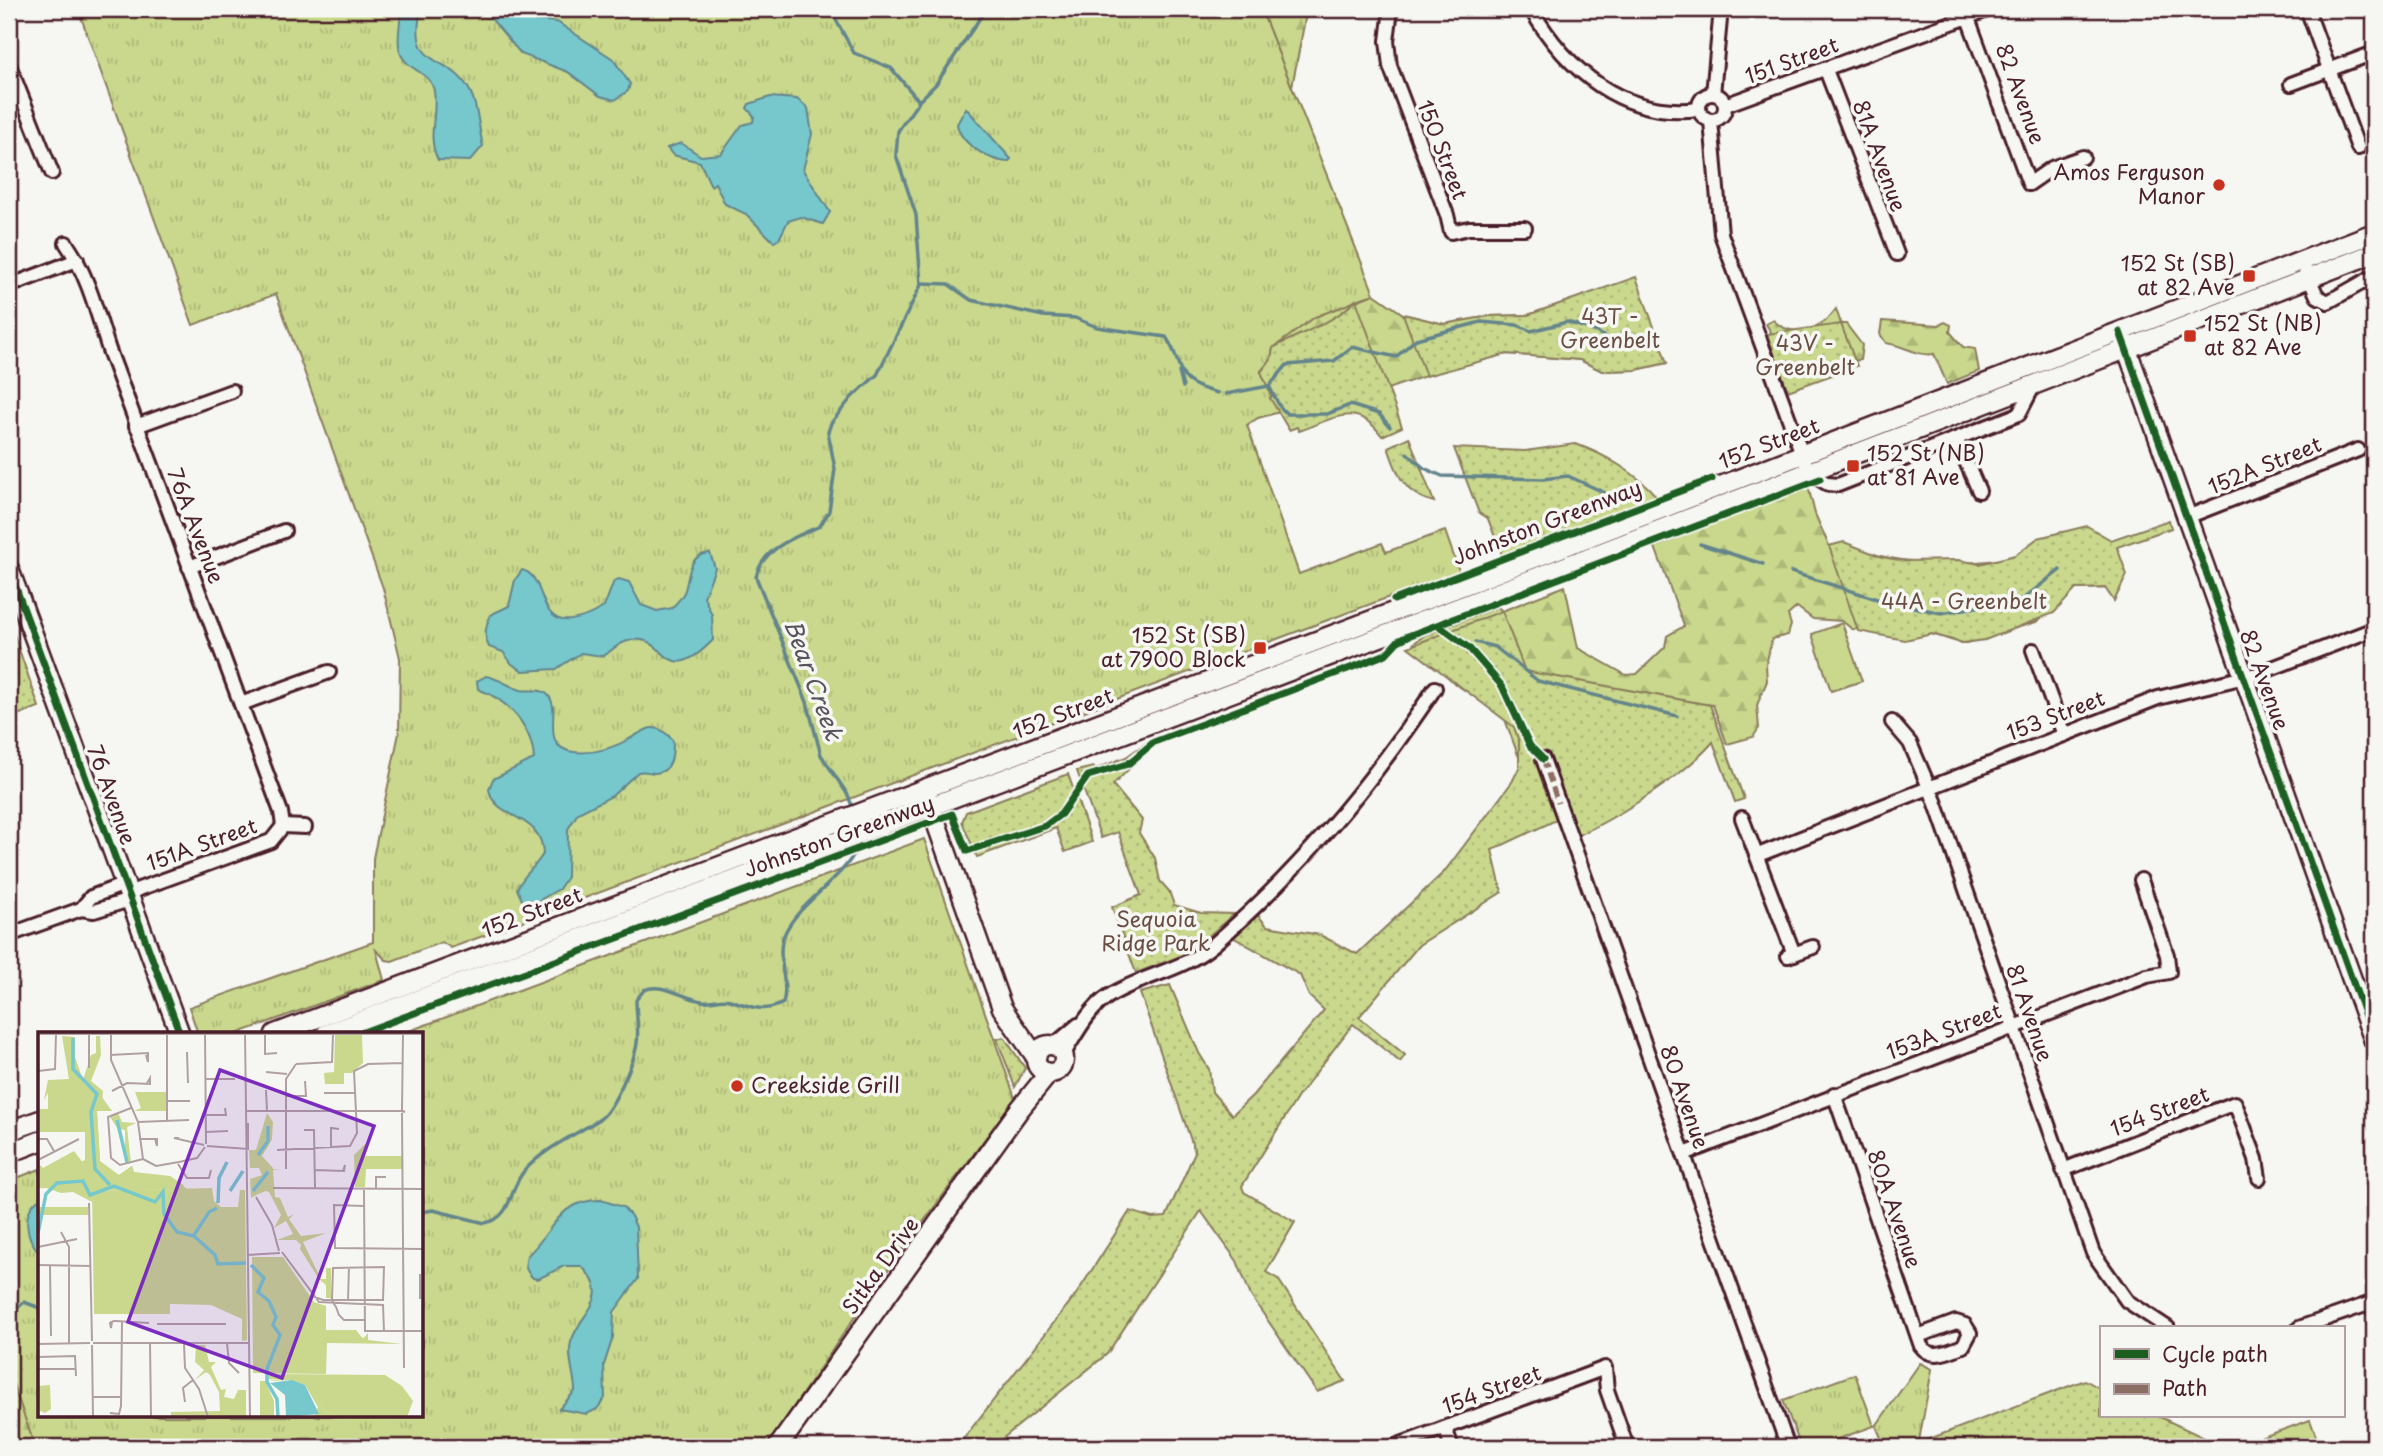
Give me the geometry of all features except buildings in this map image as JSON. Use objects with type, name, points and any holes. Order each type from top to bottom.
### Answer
[{"type":"main road","name":"152 Street","points":[[280,1032],[1800,455],[2374,233]]},
{"type":"main road","name":"152 Street","points":[[331,1032],[876,826],[931,808],[2127,351],[2374,253]]},
{"type":"main road","name":"82 Avenue","points":[[2120,332],[2374,1041]]},
{"type":"main road","name":"76 Avenue","points":[[9,569],[179,1032]]},
{"type":"main road","points":[[924,789],[1002,1009],[1009,1020],[1047,1057]]},
{"type":"main road","name":"Sitka Drive","points":[[778,1447],[1019,1110],[1047,1057]]},
{"type":"main road","points":[[9,1131],[38,1120]]},
{"type":"main road","points":[[9,1153],[38,1142]]},
{"type":"street","name":"150 Street","points":[[1391,9],[1387,41],[1390,66],[1450,221],[1451,232],[1469,228],[1525,228]]},
{"type":"street","points":[[1531,9],[1566,59],[1608,92],[1650,107],[1699,109]]},
{"type":"street","points":[[1713,94],[1721,9]]},
{"type":"street","name":"151 Street","points":[[1725,105],[1990,9]]},
{"type":"street","points":[[2306,9],[2358,148]]},
{"type":"street","name":"82 Avenue","points":[[1968,18],[2029,184],[2052,168],[2083,157]]},
{"type":"street","points":[[2291,84],[2374,53]]},
{"type":"street","points":[[9,65],[52,173]]},
{"type":"street","name":"81A Avenue","points":[[1826,70],[1897,254]]},
{"type":"street","points":[[1713,94],[1722,98],[1725,105],[1718,118],[1711,121],[1703,117],[1699,109],[1703,99],[1713,94]]},
{"type":"street","points":[[1711,121],[1721,234],[1800,455],[1809,473],[1828,484],[1838,485],[2019,414],[2035,385]]},
{"type":"street","name":"76A Avenue","points":[[66,243],[78,260],[136,426],[281,813],[283,826]]},
{"type":"street","points":[[9,286],[78,260]]},
{"type":"street","points":[[2302,261],[2316,296],[2328,302],[2374,275]]},
{"type":"street","points":[[136,426],[232,391]]},
{"type":"street","points":[[1956,439],[1979,491]]},
{"type":"street","name":"152A Street","points":[[2187,517],[2358,450]]},
{"type":"street","points":[[189,567],[284,531]]},
{"type":"street","name":"153 Street","points":[[1758,855],[1929,790],[1944,780],[2169,693],[2244,677],[2373,634]]},
{"type":"street","points":[[2034,650],[2064,735]]},
{"type":"street","points":[[241,704],[329,672]]},
{"type":"street","points":[[1047,1057],[1108,997],[1176,970],[1195,958],[1253,908],[1353,800],[1394,750],[1435,688]]},
{"type":"street","name":"81 Avenue","points":[[1892,722],[1910,743],[1929,790],[2096,1258],[2118,1292],[2139,1311],[2165,1326]]},
{"type":"street","name":"80 Avenue","points":[[1542,759],[1788,1447]]},
{"type":"street","points":[[1742,818],[1758,855],[1791,955],[1813,947]]},
{"type":"street","points":[[283,826],[305,827]]},
{"type":"street","name":"151A Street","points":[[9,935],[81,909],[91,897],[128,892],[271,841],[279,835],[283,826]]},
{"type":"street","name":"153A Street","points":[[1684,1154],[2147,976],[2169,972],[2167,955],[2141,880]]},
{"type":"street","name":"80A Avenue","points":[[1835,1094],[1918,1336]]},
{"type":"street","name":"154 Street","points":[[2063,1170],[2235,1104],[2256,1159],[2259,1178]]},
{"type":"street","points":[[2305,1326],[2374,1302]]},
{"type":"street","name":"154 Street","points":[[1393,1447],[1605,1368],[1607,1390],[1628,1447]]},
{"type":"street","points":[[1445,1428],[1452,1447]]},
{"type":"green space","points":[[78,9],[1261,9],[1374,294],[1356,300],[1271,359],[1261,371],[1272,397],[1270,398],[1280,412],[1258,418],[1247,425],[1299,574],[1382,543],[1386,552],[1445,531],[1459,571],[451,948],[442,942],[392,961],[386,960],[376,950],[384,980],[241,1032],[197,1032],[189,1007],[373,942],[373,858],[399,733],[400,658],[383,588],[276,294],[193,325]]},
{"type":"green space","points":[[1261,9],[1307,9],[1292,87]]},
{"type":"green space","name":"43T - Greenbelt","points":[[1636,277],[1667,363],[1636,370],[1602,371],[1580,360],[1507,354],[1426,376],[1403,314],[1444,324],[1490,316],[1528,315]]},
{"type":"green space","points":[[1374,294],[1403,314],[1444,324],[1490,316],[1528,315],[1574,299],[1667,363],[1636,370],[1602,371],[1580,360],[1507,354],[1449,368],[1390,388],[1378,403],[1261,372],[1271,359],[1273,348],[1315,317]]},
{"type":"green space","points":[[1356,300],[1402,427],[1382,436],[1363,418],[1354,415],[1334,418],[1299,431],[1297,427],[1289,430],[1270,398],[1272,396],[1261,372],[1271,359],[1273,348],[1327,322]]},
{"type":"green space","points":[[1836,309],[1841,324],[1846,324],[1862,345],[1860,360],[1843,362],[1772,334],[1766,324],[1773,320],[1789,330],[1807,330],[1823,322]]},
{"type":"green space","points":[[1882,321],[1939,325],[1945,322],[1951,325],[1950,332],[1963,347],[1975,349],[1979,371],[1947,384],[1934,354],[1922,354],[1886,343],[1880,334]]},
{"type":"green space","name":"43V - Greenbelt","points":[[1841,324],[1857,366],[1788,391],[1767,334]]},
{"type":"green space","points":[[1409,437],[1434,502],[1409,489],[1395,466],[1388,447]]},
{"type":"green space","points":[[1575,444],[1619,465],[1657,497],[1502,555],[1488,519],[1479,513],[1454,448],[1525,451]]},
{"type":"green space","points":[[1808,486],[1815,514],[1829,546],[1851,546],[1898,559],[1933,562],[1989,561],[2018,555],[2060,532],[2114,588],[2076,589],[2036,622],[1963,644],[1932,634],[1909,637],[1878,630],[1852,629],[1842,621],[1813,619],[1797,607],[1788,615],[1791,625],[1788,635],[1772,639],[1766,665],[1767,681],[1757,705],[1759,728],[1753,737],[1727,744],[1713,705],[1705,704],[1518,755],[1503,714],[1455,684],[1414,643],[1425,635],[1498,607],[1502,611],[1565,586],[1578,648],[1626,675],[1637,674],[1665,647],[1667,636],[1684,626],[1655,547]]},
{"type":"green space","name":"44A - Greenbelt","points":[[2169,520],[2171,528],[2117,547],[2127,575],[2114,601],[2105,588],[2076,589],[2054,613],[1985,640],[1963,643],[1932,634],[1905,640],[1858,631],[1829,546],[1844,542],[1882,557],[1905,561],[1958,560],[1980,564],[2015,555],[2038,538],[2087,526],[2111,540]]},
{"type":"green space","name":"Sequoia Ridge Park","points":[[1502,611],[1525,671],[1710,705],[1744,799],[1735,802],[1713,742],[1700,756],[1664,784],[1583,833],[1565,841],[1556,820],[1492,850],[1502,892],[1419,945],[1359,1017],[1405,1055],[1400,1062],[1353,1024],[1299,1095],[1242,1186],[1244,1192],[1295,1222],[1266,1272],[1278,1279],[1345,1381],[1317,1392],[1251,1296],[1237,1261],[1201,1211],[1107,1354],[992,1447],[957,1447],[1077,1293],[1130,1211],[1152,1218],[1166,1217],[1195,1152],[1140,993],[1170,985],[1199,1053],[1209,1069],[1212,1092],[1232,1115],[1253,1095],[1324,1010],[1309,996],[1300,975],[1231,936],[1256,913],[1267,926],[1320,935],[1357,954],[1444,872],[1512,782],[1519,768],[1519,742],[1514,727],[1408,647]]},
{"type":"green space","points":[[1842,623],[1862,681],[1831,691],[1812,634]]},
{"type":"green space","points":[[14,635],[39,707],[9,718],[9,636]]},
{"type":"green space","name":"Sequoia Ridge Park","points":[[1150,740],[1141,757],[1113,785],[1142,820],[1139,833],[1155,858],[1160,881],[1169,891],[1174,905],[1201,913],[1234,914],[1189,953],[1136,973],[1112,907],[1141,895],[1118,832],[1101,838],[1077,771],[1093,767],[1096,769],[1126,757]]},
{"type":"green space","points":[[1068,774],[1092,842],[1065,852],[1056,828],[977,857],[962,822],[966,812]]},
{"type":"green space","points":[[924,839],[1015,1098],[876,1286],[766,1447],[35,1447],[9,1373],[9,1181],[38,1170],[38,1418],[424,1418],[424,1032],[406,1032]]},
{"type":"green space","points":[[1004,1037],[1025,1068],[1015,1087],[997,1039]]},
{"type":"green space","points":[[1920,1363],[1932,1369],[1919,1441],[1903,1447],[1885,1447],[1876,1426]]},
{"type":"green space","points":[[9,1373],[35,1447],[9,1447]]},
{"type":"green space","points":[[1855,1374],[1874,1426],[1816,1447],[1801,1447],[1783,1400]]},
{"type":"green space","points":[[2085,1380],[2100,1388],[2100,1418],[2162,1418],[2209,1440],[2187,1447],[1908,1447]]},
{"type":"green space","points":[[2310,1420],[2320,1447],[2235,1447]]},
{"type":"water","points":[[401,9],[421,9],[418,29],[425,53],[453,71],[471,93],[483,146],[470,161],[438,160],[433,143],[434,91],[428,79],[407,63],[400,52]]},
{"type":"water","points":[[483,9],[514,9],[533,20],[557,22],[613,59],[630,84],[628,91],[615,100],[600,96],[568,72],[521,54]]},
{"type":"water","points":[[770,97],[797,99],[808,108],[812,134],[803,170],[830,212],[823,224],[801,217],[788,221],[779,239],[774,242],[746,214],[725,204],[715,183],[711,186],[700,162],[673,155],[667,148],[681,143],[701,156],[721,154],[742,125],[753,122],[754,116],[747,108],[749,104]]},
{"type":"water","points":[[966,108],[1011,159],[1008,162],[985,155],[964,138],[957,124]]},
{"type":"water","points":[[710,553],[715,568],[704,597],[712,615],[713,640],[697,655],[684,661],[667,657],[643,640],[632,640],[620,644],[603,656],[581,653],[556,669],[523,671],[512,664],[503,652],[489,647],[486,627],[490,615],[509,606],[515,580],[522,570],[531,575],[553,616],[564,620],[580,618],[604,607],[614,581],[619,579],[629,582],[641,605],[657,611],[672,608],[684,593],[694,561],[703,554]]},
{"type":"water","points":[[486,676],[521,690],[547,694],[552,701],[554,736],[563,749],[574,752],[604,750],[651,728],[664,732],[673,741],[669,766],[661,772],[638,772],[612,796],[578,813],[568,829],[567,877],[559,889],[538,901],[522,900],[517,889],[543,854],[541,840],[527,823],[499,807],[489,789],[493,779],[534,759],[532,747],[523,725],[508,707],[478,689],[477,681]]},
{"type":"water","points":[[38,1200],[38,1251],[31,1240],[27,1225],[34,1203]]},
{"type":"water","points":[[601,1200],[623,1207],[631,1216],[636,1227],[638,1279],[614,1312],[613,1337],[604,1365],[605,1398],[597,1409],[587,1414],[559,1409],[575,1391],[571,1342],[595,1296],[591,1277],[581,1266],[564,1266],[538,1279],[533,1278],[526,1268],[526,1263],[527,1256],[565,1211],[586,1201]]},
{"type":"waterway","points":[[830,9],[854,53],[891,68],[919,101]]},
{"type":"waterway","name":"Bear Creek","points":[[853,809],[848,795],[821,755],[807,702],[756,577],[765,558],[791,539],[820,526],[829,511],[835,469],[828,432],[831,423],[852,397],[877,375],[921,285],[916,215],[896,155],[898,131],[919,101],[936,84],[986,9]]},
{"type":"waterway","points":[[921,283],[948,284],[971,300],[1043,316],[1075,318],[1097,327],[1166,337],[1186,378],[1192,384],[1218,393]]},
{"type":"waterway","points":[[1269,386],[1287,365],[1334,361],[1352,347],[1396,357],[1416,339],[1481,322],[1517,325],[1531,331],[1567,322],[1593,330],[1615,343],[1640,340]]},
{"type":"waterway","points":[[1179,372],[1183,387]]},
{"type":"waterway","points":[[1226,394],[1269,386],[1280,407],[1287,414],[1327,414],[1350,405],[1379,414],[1390,427]]},
{"type":"waterway","points":[[1407,453],[1424,468],[1442,476],[1543,479],[1568,476],[1621,500]]},
{"type":"waterway","points":[[1700,544],[1763,564]]},
{"type":"waterway","points":[[1791,572],[1877,599],[1941,613],[2023,599],[2060,570]]},
{"type":"waterway","points":[[1475,642],[1495,647],[1538,681],[1677,716]]},
{"type":"waterway","name":"Bear Creek","points":[[424,1212],[433,1210],[485,1223],[494,1220],[506,1209],[520,1177],[533,1162],[605,1114],[623,1084],[632,1061],[638,1032],[636,1000],[644,990],[665,989],[702,1001],[726,999],[762,1008],[783,1003],[785,986],[781,950],[785,933],[802,909],[847,865],[860,840]]},
{"type":"waterway","name":"Bear Creek","points":[[9,1316],[24,1302],[38,1307]]},
{"type":"marked path","points":[[1543,759],[1558,803]]},
{"type":"cycle path","points":[[2120,332],[2374,1041]]},
{"type":"cycle path","name":"Johnston Greenway","points":[[1394,600],[1712,479]]},
{"type":"cycle path","name":"Johnston Greenway","points":[[363,1032],[952,814],[967,851],[1045,826],[1061,814],[1088,776],[1128,764],[1154,742],[1386,654],[1398,641],[1408,636],[1820,479]]},
{"type":"cycle path","points":[[9,569],[179,1032]]},
{"type":"cycle path","points":[[1438,625],[1469,648],[1502,686],[1530,746],[1543,759]]},
{"type":"place","name":"Amos Ferguson Manor","points":[[2219,185]]},
{"type":"place","name":"152 St (SB) at 82 Ave","points":[[2249,276]]},
{"type":"place","name":"152 St (NB) at 82 Ave","points":[[2190,336]]},
{"type":"place","name":"152 St (NB) at 81 Ave","points":[[1853,466]]},
{"type":"place","name":"152 St (SB) at 7900 Block","points":[[1260,648]]},
{"type":"place","name":"Creekside Grill","points":[[737,1086]]}]
